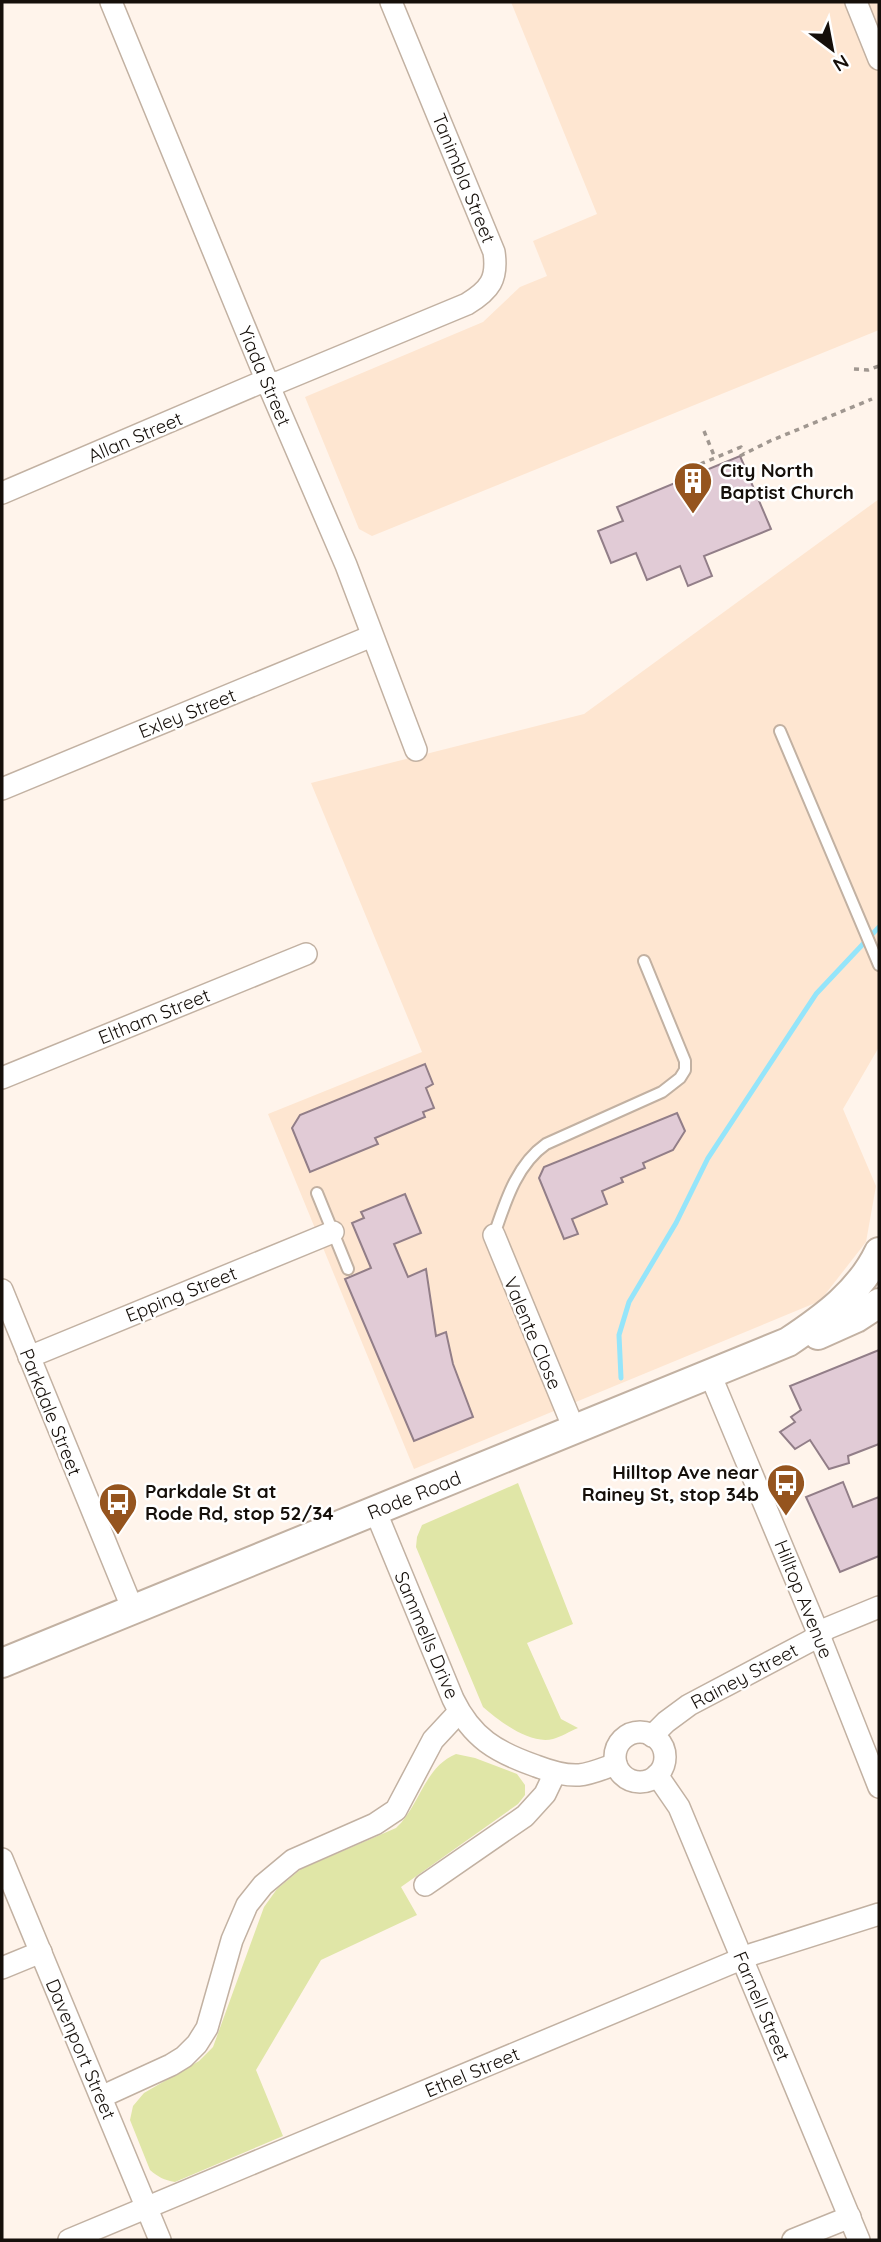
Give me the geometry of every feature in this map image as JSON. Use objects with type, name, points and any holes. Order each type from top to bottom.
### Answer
[{"type":"main road","name":"Rode Road","points":[[788,1342],[835,1309],[862,1281],[879,1252]]},
{"type":"main road","points":[[835,1309],[879,1278]]},
{"type":"main road","name":"Rode Road","points":[[2,1663],[788,1342],[823,1334],[879,1303]]},
{"type":"street","name":"Yiada Street","points":[[111,2],[268,384],[346,565],[416,750]]},
{"type":"street","name":"Tanimbla Street","points":[[268,384],[279,382],[467,304],[486,291],[495,273],[496,264],[490,242],[391,2]]},
{"type":"street","points":[[856,2],[879,59]]},
{"type":"street","name":"Allan Street","points":[[4,485],[257,384],[268,384]]},
{"type":"street","name":"Exley Street","points":[[2,789],[372,636]]},
{"type":"street","name":"Eltham Street","points":[[2,1077],[306,954]]},
{"type":"street","name":"Epping Street","points":[[29,1357],[333,1232]]},
{"type":"street","name":"Valente Close","points":[[494,1236],[573,1429]]},
{"type":"street","name":"Parkdale Street","points":[[2,1290],[133,1610]]},
{"type":"street","name":"Hilltop Avenue","points":[[710,1374],[879,1787]]},
{"type":"street","name":"Sammells Drive","points":[[102,2097],[171,2065],[197,2044],[207,2028],[232,1940],[247,1905],[263,1885],[293,1860],[375,1824],[396,1810],[433,1741],[460,1712],[375,1510]]},
{"type":"street","name":"Rainey Street","points":[[652,1736],[689,1705],[810,1642],[828,1628],[879,1607]]},
{"type":"street","points":[[460,1712],[477,1735],[495,1749],[555,1773],[578,1775],[616,1764]]},
{"type":"street","points":[[636,1733],[652,1736],[662,1747],[664,1762],[657,1775],[650,1780],[633,1781],[625,1778],[616,1764],[617,1748],[621,1740],[636,1733]]},
{"type":"street","points":[[425,1885],[525,1815],[545,1794],[555,1773]]},
{"type":"street","name":"Farnell Street","points":[[657,1775],[679,1807],[859,2240]]},
{"type":"street","name":"Davenport Street","points":[[2,1859],[160,2240]]},
{"type":"street","name":"Ethel Street","points":[[69,2240],[753,1954],[879,1914]]},
{"type":"street","points":[[2,1968],[41,1952]]},
{"type":"street","points":[[793,2240],[850,2217]]},
{"type":"lane","points":[[780,731],[879,965]]},
{"type":"lane","points":[[494,1236],[520,1172],[536,1151],[662,1092],[680,1078],[685,1070],[685,1061],[644,961]]},
{"type":"lane","points":[[317,1193],[348,1269]]},
{"type":"path","points":[[854,369],[868,370],[879,366]]},
{"type":"path","points":[[691,468],[741,447],[742,455],[872,399]]},
{"type":"path","points":[[704,431],[715,458]]},
{"type":"shaded area","points":[[511,2],[879,2],[879,330],[372,536],[359,529],[305,397],[483,322],[520,287],[547,276],[533,241],[597,214]]},
{"type":"shaded area","points":[[879,499],[879,1047],[843,1109],[876,1186],[866,1242],[820,1301],[414,1469],[268,1114],[422,1052],[311,783],[584,714]]},
{"type":"green space","points":[[518,1483],[573,1624],[527,1643],[561,1719],[578,1728],[553,1739],[544,1740],[525,1735],[506,1725],[483,1707],[416,1547],[422,1525]]},
{"type":"green space","points":[[456,1754],[475,1758],[517,1774],[525,1785],[525,1795],[518,1804],[401,1887],[417,1915],[321,1960],[256,2070],[283,2136],[175,2182],[156,2175],[150,2170],[130,2120],[133,2106],[144,2093],[199,2061],[213,2047],[264,1907],[277,1889],[301,1869],[396,1828],[436,1768]]},
{"type":"building","name":"City North Baptist Church","points":[[740,456],[771,529],[704,556],[712,576],[688,586],[680,566],[647,580],[636,553],[611,563],[598,531],[623,521],[617,507]]},
{"type":"building","points":[[425,1064],[433,1084],[426,1088],[434,1108],[423,1112],[425,1117],[375,1138],[378,1144],[310,1172],[292,1128],[300,1115]]},
{"type":"building","points":[[677,1113],[685,1131],[673,1150],[643,1163],[645,1168],[621,1178],[623,1182],[602,1191],[607,1204],[572,1219],[578,1234],[564,1239],[539,1178],[544,1167]]},
{"type":"building","points":[[405,1194],[421,1233],[394,1244],[408,1277],[426,1269],[436,1336],[446,1332],[453,1364],[473,1417],[414,1441],[345,1279],[371,1268],[352,1223],[364,1218],[361,1212]]},
{"type":"building","points":[[879,1350],[879,1444],[848,1456],[849,1463],[829,1469],[810,1440],[795,1449],[780,1432],[795,1422],[791,1417],[801,1410],[790,1386]]},
{"type":"building","points":[[843,1482],[853,1507],[879,1497],[879,1556],[840,1572],[806,1497]]},
{"type":"waterway","points":[[621,1378],[619,1335],[629,1302],[676,1223],[708,1158],[816,994],[879,927]]},
{"type":"place","name":"City North Baptist Church","points":[[693,515]]},
{"type":"place","name":"Hilltop Ave near Rainey St, stop 34b","points":[[786,1517]]},
{"type":"place","name":"Parkdale St at Rode Rd, stop 52/34","points":[[118,1536]]}]
